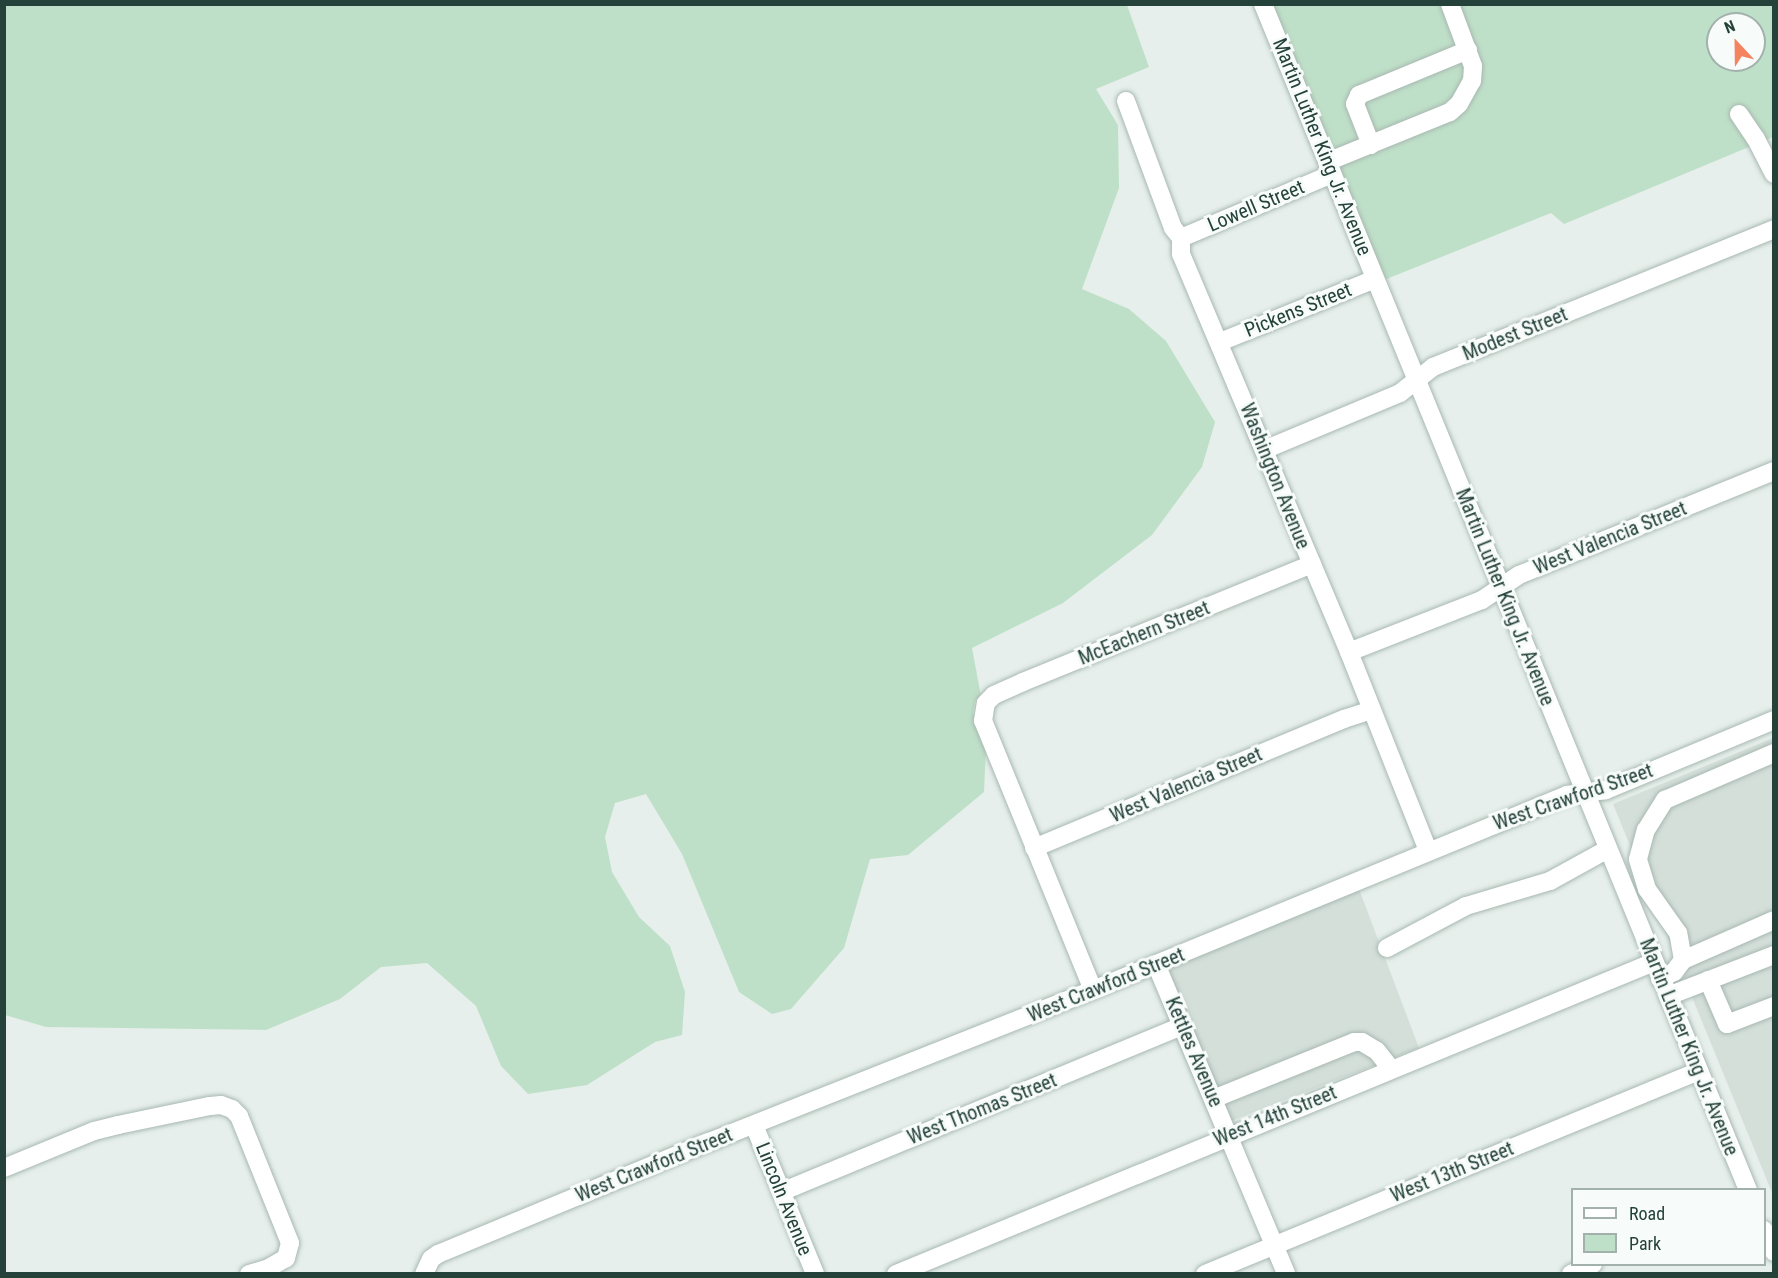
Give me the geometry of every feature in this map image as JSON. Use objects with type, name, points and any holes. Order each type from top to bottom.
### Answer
[{"type":"street","name":"Martin Luther King Jr. Avenue","points":[[1263,4],[1747,1188]]},
{"type":"street","name":"Lowell Street","points":[[1181,238],[1330,168],[1371,145],[1450,112],[1459,104],[1472,81],[1473,66],[1450,4]]},
{"type":"street","points":[[1371,145],[1355,104],[1359,95],[1468,50]]},
{"type":"street","name":"Washington Avenue","points":[[1126,101],[1173,228],[1181,238],[1181,254],[1349,652],[1428,851]]},
{"type":"street","points":[[1739,114],[1756,139],[1773,174]]},
{"type":"street","name":"Modest Street","points":[[1264,450],[1400,393],[1433,367],[1773,229]]},
{"type":"street","name":"Pickens Street","points":[[1220,342],[1375,279]]},
{"type":"street","name":"West Valencia Street","points":[[1349,652],[1482,600],[1519,576],[1773,471]]},
{"type":"street","name":"McEachern Street","points":[[1034,848],[983,722],[983,710],[994,695],[1312,564]]},
{"type":"street","name":"West Valencia Street","points":[[1034,848],[1344,719],[1372,710]]},
{"type":"street","name":"West Crawford Street","points":[[423,1274],[431,1259],[438,1254],[1093,990],[1567,795],[1606,790],[1773,720]]},
{"type":"street","points":[[1683,960],[1678,933],[1647,890],[1638,859],[1646,830],[1665,800],[1773,753]]},
{"type":"street","points":[[1034,848],[1093,990]]},
{"type":"street","points":[[1387,948],[1466,906],[1550,881],[1608,849]]},
{"type":"street","points":[[1660,979],[1674,972],[1683,960],[1773,920]]},
{"type":"street","points":[[1668,996],[1773,955]]},
{"type":"street","name":"West 14th Street","points":[[896,1274],[1654,962]]},
{"type":"street","name":"Kettles Avenue","points":[[1156,964],[1286,1274]]},
{"type":"street","points":[[1708,980],[1726,1024],[1773,1006]]},
{"type":"street","name":"West Thomas Street","points":[[781,1192],[1182,1026]]},
{"type":"street","points":[[1214,1099],[1354,1042],[1362,1042],[1377,1051],[1390,1069]]},
{"type":"street","name":"West 13th Street","points":[[1205,1274],[1699,1071]]},
{"type":"street","points":[[4,1168],[94,1131],[210,1106],[221,1105],[231,1109],[239,1116],[290,1243],[286,1258],[268,1268],[249,1274]]},
{"type":"street","name":"Lincoln Avenue","points":[[754,1125],[781,1192],[808,1271]]},
{"type":"street","points":[[1766,1235],[1773,1252]]},
{"type":"street","points":[[1571,1274],[1589,1266]]},
{"type":"shaded area","points":[[1773,738],[1773,1195],[1613,804]]},
{"type":"shaded area","points":[[1359,889],[1379,942],[1377,944],[1385,958],[1419,1048],[1231,1121],[1167,969]]},
{"type":"green space","points":[[4,5],[1127,5],[1149,67],[1096,89],[1118,125],[1119,188],[1082,289],[1129,309],[1166,341],[1215,422],[1202,467],[1152,535],[1063,603],[972,648],[981,696],[975,701],[973,713],[986,747],[984,792],[908,855],[870,859],[844,948],[791,1009],[772,1014],[739,992],[682,854],[646,794],[615,803],[605,837],[612,872],[639,917],[670,946],[685,992],[682,1035],[655,1042],[587,1085],[528,1094],[501,1066],[476,1006],[427,963],[381,967],[340,999],[266,1030],[46,1027],[5,1015]]},
{"type":"green space","points":[[1272,5],[1773,5],[1773,137],[1564,224],[1551,213],[1384,280]]}]
